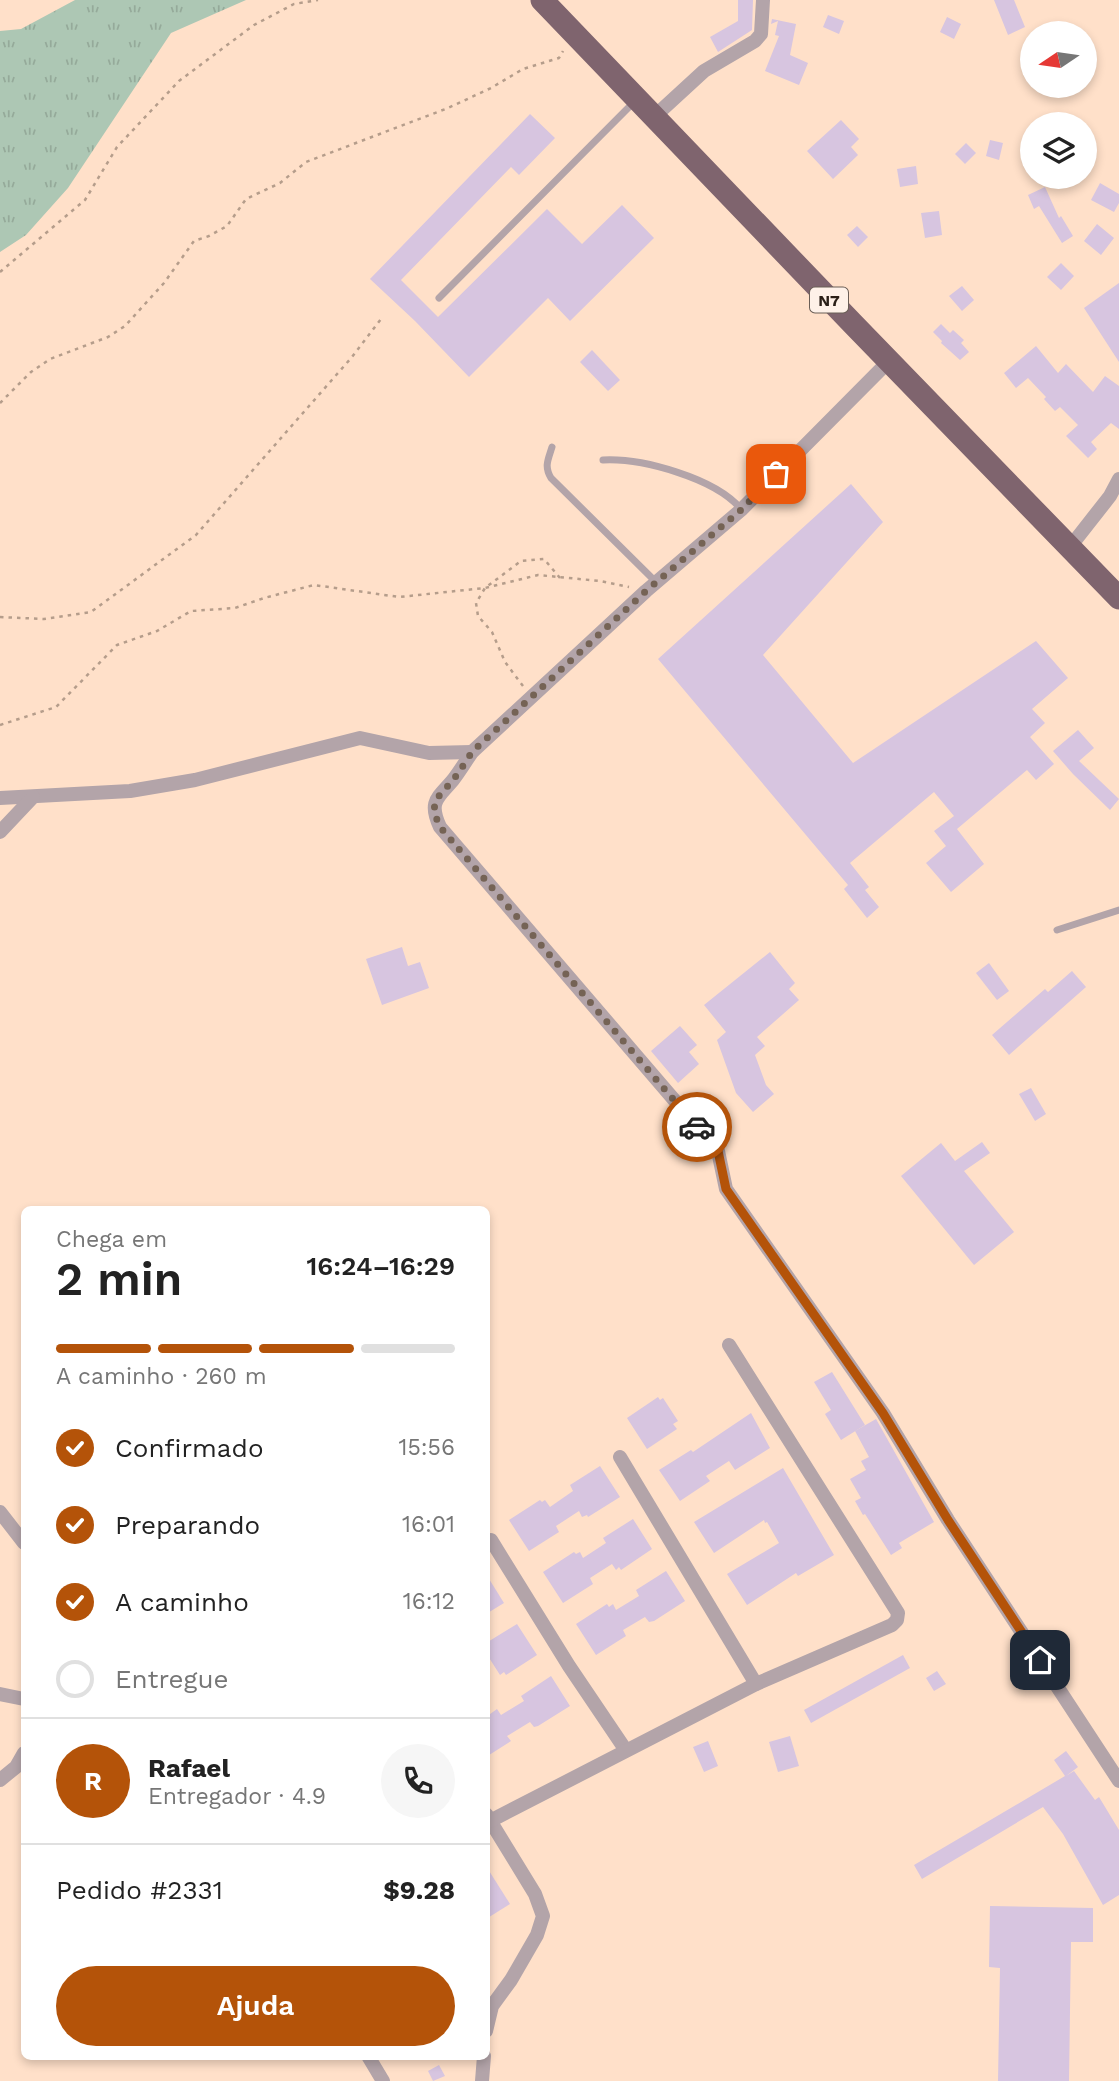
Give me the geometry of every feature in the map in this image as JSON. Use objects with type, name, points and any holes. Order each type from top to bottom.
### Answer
[{"type":"highway","name":"N7","points":[[542,0],[1119,598]]},
{"type":"street","points":[[655,117],[704,71],[755,41],[761,34],[763,0]]},
{"type":"street","points":[[889,361],[741,510],[651,587],[472,752],[451,782],[437,796],[434,814],[440,827],[718,1151],[726,1189],[883,1413],[948,1520],[1119,1781]]},
{"type":"street","points":[[1070,547],[1110,496],[1119,479]]},
{"type":"street","points":[[0,797],[130,791],[195,780],[360,738],[429,753],[472,752]]},
{"type":"street","points":[[0,832],[33,797]]},
{"type":"street","points":[[490,1816],[756,1684],[892,1625],[897,1620],[898,1613],[729,1345]]},
{"type":"street","points":[[620,1457],[756,1684]]},
{"type":"street","points":[[0,1513],[21,1539]]},
{"type":"street","points":[[491,1540],[625,1749]]},
{"type":"street","points":[[0,1694],[21,1698]]},
{"type":"street","points":[[0,1780],[16,1767],[21,1758]]},
{"type":"street","points":[[490,1820],[534,1894],[542,1916],[537,1935],[511,1980],[492,2006],[490,2014]]},
{"type":"street","points":[[490,1842],[500,1836]]},
{"type":"street","points":[[370,2060],[383,2081]]},
{"type":"street","points":[[482,2081],[484,2060]]},
{"type":"lane","points":[[439,298],[637,99]]},
{"type":"lane","points":[[552,447],[546,464],[551,478],[651,587]]},
{"type":"lane","points":[[603,460],[621,459],[695,478],[733,500],[741,510]]},
{"type":"lane","points":[[1057,930],[1119,910]]},
{"type":"path","points":[[0,272],[85,200],[117,147],[180,81],[254,25],[294,4],[318,0]]},
{"type":"path","points":[[0,403],[31,372],[50,359],[108,337],[125,326],[157,292],[194,240],[209,236],[227,226],[246,199],[280,183],[306,162],[448,108],[523,69],[559,58],[575,33]]},
{"type":"path","points":[[0,617],[44,619],[91,612],[197,535],[352,357],[381,319]]},
{"type":"path","points":[[532,696],[505,662],[492,632],[478,616],[475,603],[485,588],[521,561],[544,559],[562,579]]},
{"type":"path","points":[[0,726],[56,707],[117,645],[157,631],[191,611],[235,608],[314,585],[399,597],[485,588],[538,575],[651,587]]},
{"type":"green space","points":[[75,0],[246,0],[171,33],[68,188],[26,235],[0,252],[0,31],[21,29]]},
{"type":"building","points":[[738,0],[753,0],[752,30],[718,52],[710,37],[738,21]]},
{"type":"building","points":[[994,0],[1014,0],[1023,21],[1020,21],[1020,29],[1008,35]]},
{"type":"building","points":[[828,15],[844,21],[839,34],[823,27]]},
{"type":"building","points":[[947,17],[961,24],[954,39],[940,32]]},
{"type":"building","points":[[772,19],[796,24],[790,55],[808,63],[799,85],[765,71],[779,36],[775,35],[778,21],[771,24]]},
{"type":"building","points":[[530,114],[555,138],[519,175],[511,167],[401,280],[438,317],[547,209],[582,244],[622,205],[654,238],[570,321],[548,298],[469,377],[370,279]]},
{"type":"building","points":[[841,120],[859,139],[851,147],[858,155],[833,179],[807,151]]},
{"type":"building","points":[[990,140],[1003,143],[999,160],[986,156]]},
{"type":"building","points":[[966,143],[976,153],[965,164],[955,154]]},
{"type":"building","points":[[916,166],[918,184],[900,187],[897,169]]},
{"type":"building","points":[[1100,183],[1119,194],[1119,203],[1114,212],[1091,200]]},
{"type":"building","points":[[1046,189],[1059,218],[1061,216],[1073,236],[1062,243],[1039,206],[1034,209],[1028,195]]},
{"type":"building","points":[[939,211],[942,235],[925,238],[921,213]]},
{"type":"building","points":[[1097,224],[1114,238],[1101,255],[1084,241]]},
{"type":"building","points":[[857,226],[868,237],[858,247],[847,235]]},
{"type":"building","points":[[1061,263],[1074,276],[1061,290],[1047,277]]},
{"type":"building","points":[[1119,283],[1119,362],[1084,308]]},
{"type":"building","points":[[962,286],[974,300],[962,311],[949,296]]},
{"type":"building","points":[[941,324],[950,333],[953,330],[964,340],[961,343],[969,352],[960,360],[933,332]]},
{"type":"building","points":[[1036,346],[1058,373],[1066,364],[1093,392],[1105,376],[1119,386],[1119,429],[1111,423],[1091,442],[1097,449],[1088,458],[1066,436],[1078,425],[1060,407],[1055,411],[1028,378],[1016,388],[1004,373]]},
{"type":"building","points":[[592,350],[620,380],[608,391],[580,362]]},
{"type":"building","points":[[851,484],[883,522],[763,655],[853,763],[1036,641],[1068,678],[1032,709],[1045,723],[1030,737],[1054,764],[1036,780],[1027,770],[957,829],[984,864],[951,892],[926,863],[946,846],[934,831],[954,816],[934,792],[850,863],[869,887],[865,890],[879,907],[867,918],[844,889],[848,885],[658,659]]},
{"type":"building","points":[[1078,730],[1094,748],[1079,761],[1119,799],[1110,810],[1053,751]]},
{"type":"building","points":[[402,947],[408,966],[420,962],[429,988],[382,1005],[366,959]]},
{"type":"building","points":[[770,952],[795,983],[789,989],[799,1000],[757,1037],[765,1046],[755,1055],[766,1085],[774,1094],[753,1112],[736,1093],[717,1040],[726,1032],[704,1005]]},
{"type":"building","points":[[989,963],[1009,991],[997,1000],[976,973]]},
{"type":"building","points":[[1072,971],[1086,987],[1009,1055],[992,1035],[1045,989],[1048,992]]},
{"type":"building","points":[[680,1026],[697,1045],[689,1052],[699,1064],[678,1083],[651,1051]]},
{"type":"building","points":[[1031,1088],[1046,1114],[1035,1121],[1019,1094]]},
{"type":"building","points":[[982,1142],[990,1153],[964,1171],[1014,1232],[974,1265],[901,1176],[941,1143],[955,1161]]},
{"type":"building","points":[[832,1372],[865,1425],[841,1440],[825,1414],[831,1410],[814,1382]]},
{"type":"building","points":[[658,1397],[660,1400],[663,1398],[678,1421],[673,1424],[677,1429],[647,1449],[627,1418]]},
{"type":"building","points":[[751,1413],[770,1448],[735,1470],[729,1461],[706,1476],[710,1481],[680,1501],[659,1470],[691,1450],[693,1452]]},
{"type":"building","points":[[876,1419],[934,1522],[899,1543],[902,1548],[891,1555],[855,1501],[861,1498],[850,1479],[866,1470],[861,1461],[869,1457],[855,1431]]},
{"type":"building","points":[[600,1466],[620,1497],[588,1517],[582,1517],[579,1511],[556,1526],[559,1532],[529,1551],[509,1520],[540,1500],[545,1500],[550,1507],[573,1491],[570,1485]]},
{"type":"building","points":[[783,1468],[834,1555],[798,1576],[796,1573],[747,1605],[727,1574],[779,1543],[767,1522],[764,1520],[714,1553],[694,1522]]},
{"type":"building","points":[[633,1519],[652,1549],[621,1570],[619,1567],[616,1570],[612,1564],[590,1578],[593,1584],[563,1603],[543,1572],[574,1552],[580,1552],[583,1558],[606,1543],[603,1538]]},
{"type":"building","points":[[666,1571],[685,1601],[654,1621],[649,1622],[645,1617],[623,1630],[626,1636],[596,1655],[576,1624],[607,1604],[609,1607],[613,1604],[616,1610],[639,1596],[636,1590]]},
{"type":"building","points":[[490,1580],[504,1603],[490,1612]]},
{"type":"building","points":[[517,1624],[537,1655],[506,1675],[504,1672],[500,1675],[490,1659],[490,1641]]},
{"type":"building","points":[[903,1655],[910,1668],[811,1723],[804,1710]]},
{"type":"building","points":[[937,1671],[946,1684],[934,1691],[926,1678]]},
{"type":"building","points":[[551,1676],[570,1706],[538,1726],[534,1727],[530,1722],[507,1736],[511,1741],[490,1754],[490,1714],[497,1709],[501,1715],[524,1701],[521,1696]]},
{"type":"building","points":[[790,1736],[799,1766],[778,1772],[769,1742]]},
{"type":"building","points":[[708,1741],[718,1766],[704,1772],[693,1747]]},
{"type":"building","points":[[1066,1751],[1078,1767],[1066,1776],[1074,1771],[1095,1800],[1099,1797],[1119,1830],[1119,1895],[1103,1905],[1063,1834],[1043,1807],[922,1879],[914,1865],[1065,1776],[1054,1760]]},
{"type":"building","points":[[490,1872],[510,1904],[490,1916]]},
{"type":"building","points":[[990,1906],[1093,1908],[1093,1942],[1071,1942],[1069,2081],[998,2081],[1000,1968],[989,1967]]},
{"type":"building","points":[[439,2065],[445,2076],[433,2081],[428,2071]]},
{"type":"way so far","points":[[697,1127],[440,827],[434,814],[437,796],[451,782],[472,752],[646,591],[741,510],[776,474]]},
{"type":"route","points":[[697,1127],[718,1151],[726,1189],[883,1413],[948,1520],[1040,1660]]}]
